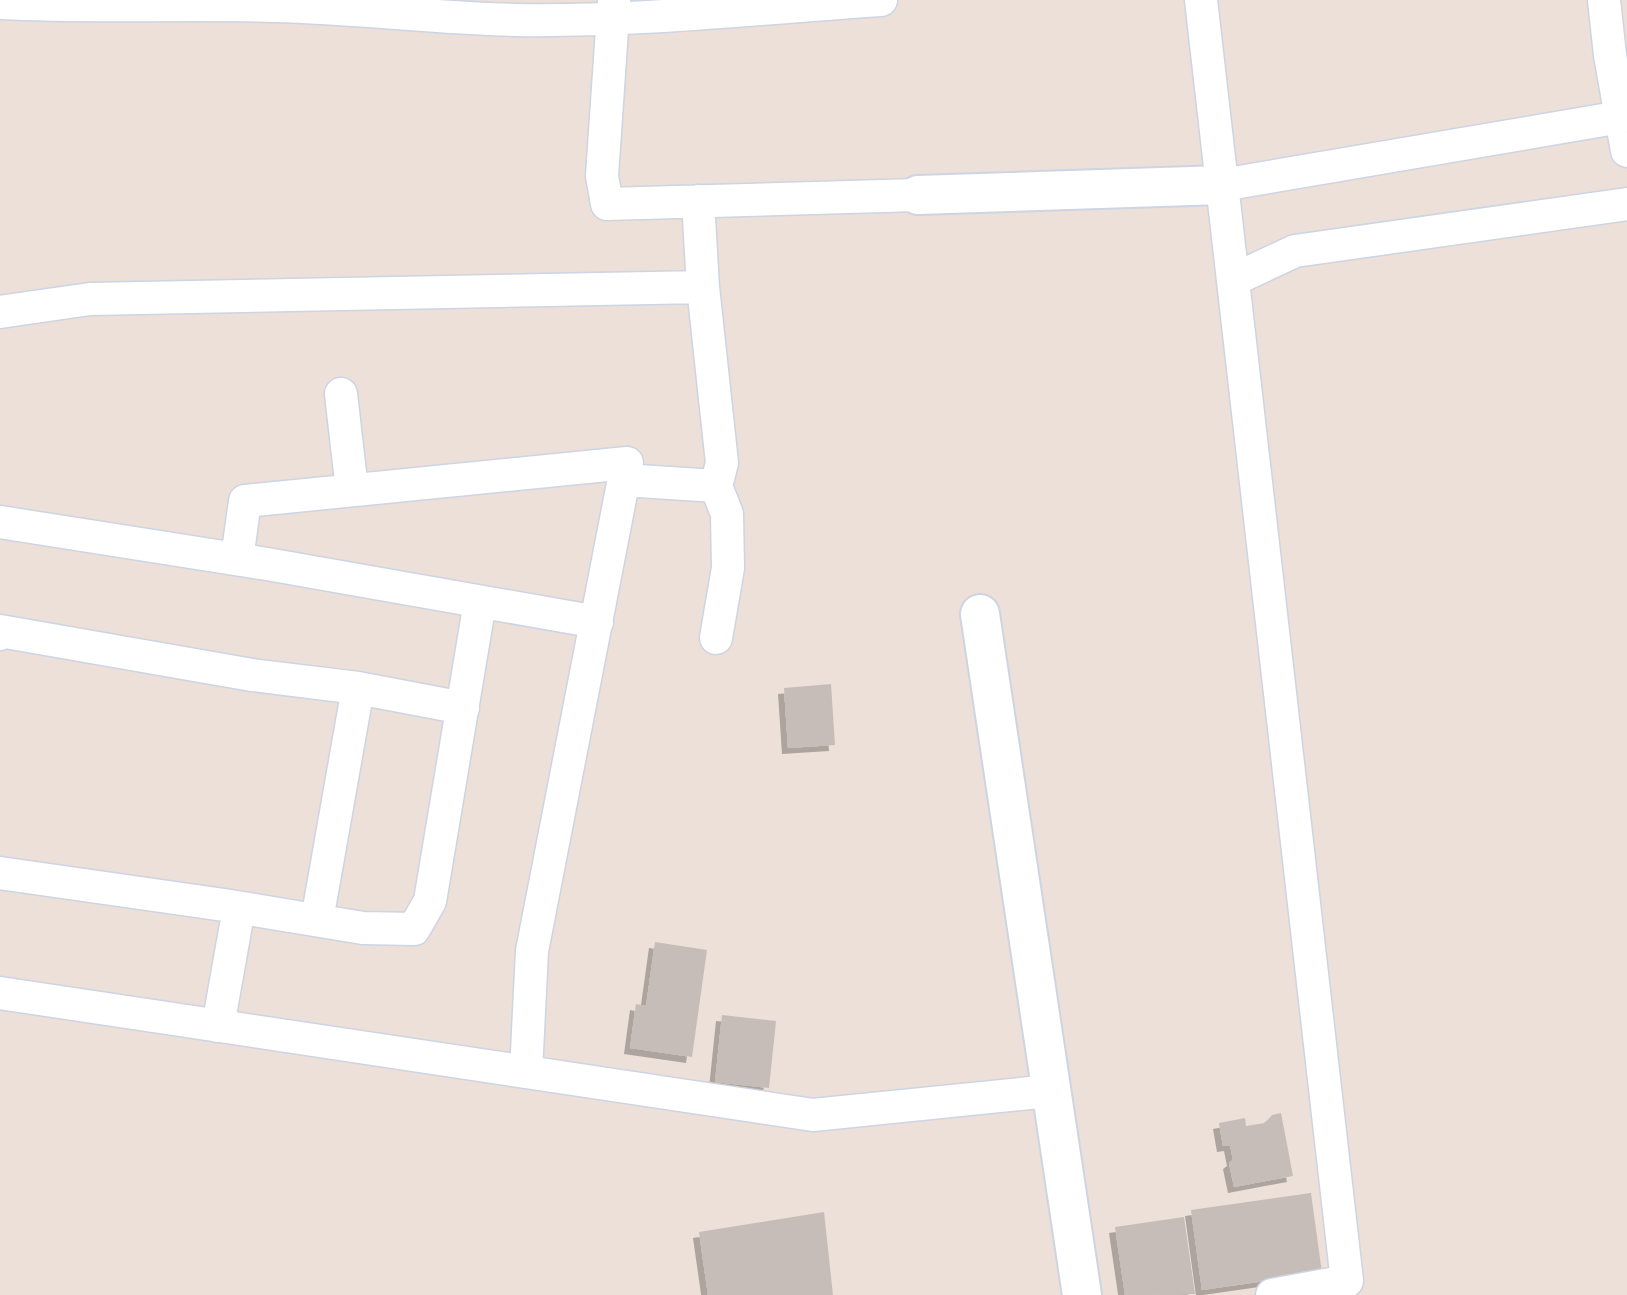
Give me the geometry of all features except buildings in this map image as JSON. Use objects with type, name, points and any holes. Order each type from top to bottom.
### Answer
[{"type":"street","points":[[0,3],[67,7],[277,3],[514,20],[614,9],[881,0]]},
{"type":"street","points":[[1201,0],[1347,1281],[1272,1295]]},
{"type":"street","points":[[1604,0],[1618,54],[1621,117],[1627,152]]},
{"type":"street","points":[[614,9],[602,176],[607,204],[1222,186],[1621,117]]},
{"type":"street","points":[[698,201],[703,287],[722,463],[716,486],[727,514],[728,568],[716,638]]},
{"type":"street","points":[[1233,280],[1295,251],[1627,204]]},
{"type":"street","points":[[0,312],[90,299],[703,287]]},
{"type":"street","points":[[341,394],[352,490]]},
{"type":"street","points":[[237,559],[245,501],[627,463],[532,951],[526,1072]]},
{"type":"street","points":[[623,480],[716,486]]},
{"type":"street","points":[[0,522],[237,559],[597,622]]},
{"type":"street","points":[[0,873],[363,928],[414,929],[430,901],[480,601]]},
{"type":"street","points":[[980,614],[1082,1295]]},
{"type":"street","points":[[0,634],[0,631],[252,675],[358,688],[463,708]]},
{"type":"street","points":[[317,920],[358,688]]},
{"type":"street","points":[[218,1026],[239,908]]},
{"type":"street","points":[[0,993],[813,1115],[1050,1091]]}]
